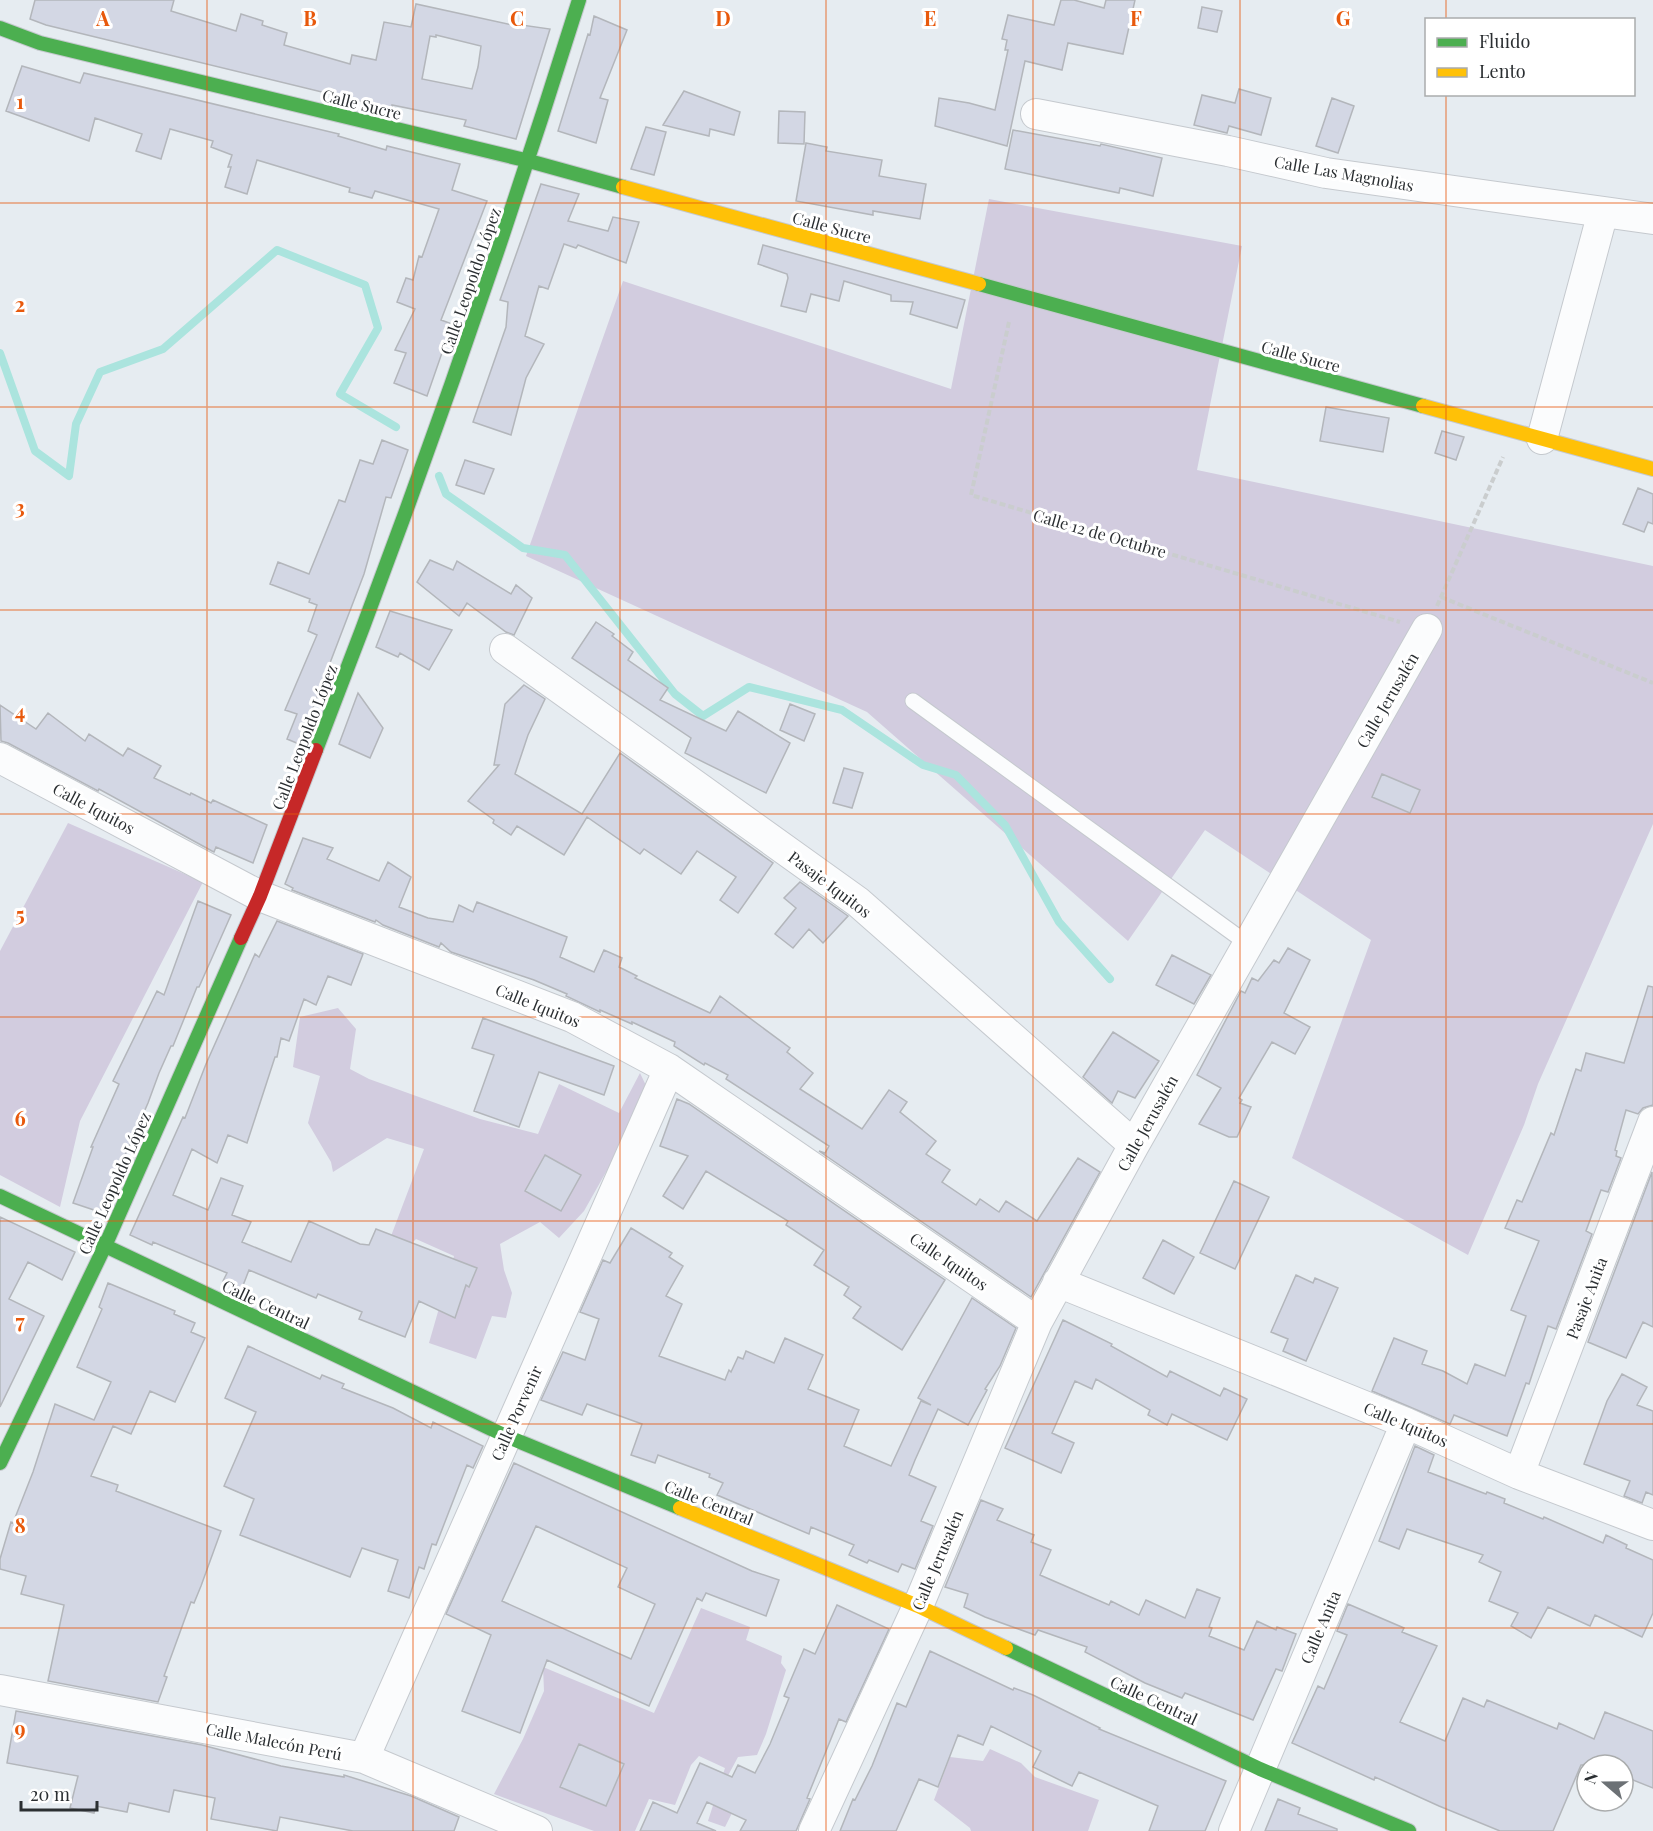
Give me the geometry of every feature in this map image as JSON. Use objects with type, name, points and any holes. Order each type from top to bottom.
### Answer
[{"type":"street","name":"Calle Leopoldo López","points":[[0,1463],[105,1246],[260,896],[382,580],[529,161],[579,0]]},
{"type":"street","name":"Calle Sucre","points":[[0,28],[40,43],[529,161],[1653,469]]},
{"type":"street","name":"Calle Las Magnolias","points":[[1036,114],[1228,150],[1326,172],[1653,219]]},
{"type":"street","points":[[1542,439],[1603,212]]},
{"type":"street","name":"Calle Jerusalén","points":[[814,1831],[918,1606],[1037,1322],[1134,1145],[1426,629]]},
{"type":"street","name":"Pasaje Iquitos","points":[[505,648],[858,902],[1134,1145]]},
{"type":"street","name":"Calle Iquitos","points":[[0,758],[260,896],[572,1017],[669,1069],[1037,1322]]},
{"type":"street","name":"Calle Porvenir","points":[[364,1758],[669,1069]]},
{"type":"street","name":"Pasaje Anita","points":[[1519,1474],[1653,1122]]},
{"type":"street","name":"Calle Central","points":[[0,1196],[506,1436],[918,1606],[1260,1769],[1409,1831]]},
{"type":"street","name":"Calle Iquitos","points":[[1058,1282],[1406,1423],[1519,1474],[1653,1525]]},
{"type":"street","name":"Calle Anita","points":[[1234,1831],[1406,1423]]},
{"type":"street","name":"Calle Malecón Perú","points":[[0,1690],[364,1758],[537,1831]]},
{"type":"lane","points":[[913,701],[1248,944]]},
{"type":"path","name":"Calle 12 de Octubre","points":[[1015,294],[971,495],[1426,629]]},
{"type":"path","points":[[1426,629],[1514,432]]},
{"type":"path","points":[[1441,597],[1653,683]]},
{"type":"shaded area","points":[[989,199],[1242,246],[1197,470],[1653,566],[1653,824],[1538,1084],[1524,1125],[1468,1255],[1292,1158],[1371,940],[1205,830],[1128,941],[867,712],[526,556],[623,281],[951,389]]},
{"type":"shaded area","points":[[68,823],[203,882],[80,1121],[60,1207],[0,1175],[0,951]]},
{"type":"shaded area","points":[[338,1008],[356,1029],[350,1069],[369,1079],[480,1119],[538,1134],[559,1084],[619,1113],[640,1073],[650,1094],[584,1211],[559,1238],[540,1222],[500,1244],[504,1270],[512,1293],[506,1318],[492,1316],[476,1359],[429,1343],[454,1256],[416,1239],[404,1251],[388,1244],[424,1149],[387,1138],[333,1172],[331,1162],[308,1123],[320,1076],[293,1067],[300,1017]]},
{"type":"shaded area","points":[[701,1608],[750,1627],[746,1640],[782,1656],[781,1663],[786,1670],[757,1755],[738,1757],[724,1783],[732,1813],[725,1827],[708,1821],[725,1768],[699,1756],[691,1765],[675,1805],[649,1799],[635,1831],[594,1831],[494,1794],[523,1739],[544,1691],[543,1667],[654,1713]]},
{"type":"shaded area","points":[[990,1749],[1021,1763],[1035,1777],[1099,1800],[1088,1831],[971,1831],[934,1800],[950,1757],[983,1761]]},
{"type":"building","points":[[35,0],[174,0],[171,11],[236,31],[241,14],[263,21],[262,25],[287,33],[284,45],[350,64],[352,55],[376,60],[384,22],[411,27],[416,4],[522,27],[522,25],[550,29],[516,139],[464,126],[466,120],[392,105],[392,109],[46,25],[30,19]],"holes":[[[436,35],[481,46],[472,89],[422,79],[430,36],[436,37]]]},
{"type":"building","points":[[1061,0],[1074,0],[1104,8],[1106,0],[1135,0],[1123,54],[1068,43],[1062,70],[1025,61],[1007,146],[935,126],[939,98],[995,110],[1008,50],[1005,50],[1007,40],[1002,39],[1008,15],[1054,25]]},
{"type":"building","points":[[1202,7],[1222,11],[1217,32],[1198,28]]},
{"type":"building","points":[[594,16],[627,30],[600,98],[608,100],[596,143],[558,131],[588,34],[590,35]]},
{"type":"building","points":[[22,66],[80,83],[84,73],[339,134],[338,136],[386,150],[387,146],[460,164],[452,190],[487,201],[441,320],[452,324],[427,396],[394,383],[406,353],[395,350],[415,309],[397,302],[406,278],[413,280],[419,256],[422,257],[439,209],[375,191],[372,198],[349,192],[350,188],[257,160],[247,194],[225,187],[232,155],[211,147],[213,141],[170,129],[161,159],[136,151],[142,134],[95,118],[89,141],[6,111]]},
{"type":"building","points":[[1239,89],[1271,98],[1261,135],[1229,126],[1227,133],[1194,125],[1202,95],[1235,103]]},
{"type":"building","points":[[684,91],[740,112],[734,135],[710,129],[709,136],[663,125]]},
{"type":"building","points":[[1332,98],[1354,106],[1338,153],[1316,146]]},
{"type":"building","points":[[779,111],[805,112],[804,144],[778,143]]},
{"type":"building","points":[[646,127],[666,132],[654,175],[631,169]]},
{"type":"building","points":[[1013,130],[1100,146],[1101,144],[1162,158],[1153,196],[1120,188],[1119,193],[1005,169]]},
{"type":"building","points":[[806,143],[827,147],[826,151],[882,160],[879,176],[926,184],[920,219],[873,211],[873,215],[796,201]]},
{"type":"building","points":[[541,184],[579,194],[568,221],[608,231],[613,217],[639,222],[626,263],[578,245],[576,248],[564,244],[548,289],[539,286],[525,336],[544,344],[526,378],[511,435],[473,422],[506,327],[508,302],[500,300]]},
{"type":"building","points":[[763,245],[965,300],[957,328],[910,314],[913,302],[891,301],[891,295],[844,281],[839,301],[811,294],[806,312],[781,306],[787,274],[758,264]]},
{"type":"building","points":[[1326,407],[1389,418],[1383,452],[1320,441]]},
{"type":"building","points":[[1442,431],[1464,437],[1456,460],[1435,453]]},
{"type":"building","points":[[382,440],[408,450],[391,498],[386,497],[364,574],[299,744],[287,739],[297,714],[285,710],[317,635],[308,631],[317,605],[309,602],[310,599],[270,584],[278,562],[309,574],[339,500],[345,502],[360,460],[373,464]]},
{"type":"building","points":[[465,460],[494,469],[484,494],[456,485]]},
{"type":"building","points":[[1638,488],[1653,494],[1653,524],[1648,522],[1644,532],[1623,524]]},
{"type":"building","points":[[430,560],[453,570],[457,561],[511,594],[516,585],[532,598],[514,635],[506,632],[467,603],[459,616],[417,582]]},
{"type":"building","points":[[390,611],[452,630],[429,670],[400,653],[398,657],[376,647]]},
{"type":"building","points":[[596,622],[614,634],[612,636],[633,652],[628,660],[668,688],[660,700],[726,731],[738,711],[790,743],[766,793],[685,753],[691,738],[572,658]]},
{"type":"building","points":[[524,685],[545,699],[528,735],[515,774],[582,814],[620,753],[773,863],[738,913],[720,900],[736,877],[697,851],[681,874],[644,849],[640,854],[587,817],[564,855],[517,826],[511,835],[468,801],[499,765],[494,765],[505,704]]},
{"type":"building","points":[[358,693],[383,728],[370,758],[339,744]]},
{"type":"building","points":[[790,704],[815,714],[804,741],[780,730]]},
{"type":"building","points":[[0,705],[36,729],[48,713],[85,741],[89,734],[123,756],[128,748],[161,766],[154,778],[211,803],[213,800],[267,825],[253,863],[216,847],[214,852],[99,789],[98,791],[1,741]]},
{"type":"building","points":[[844,768],[863,773],[852,808],[833,803]]},
{"type":"building","points":[[1382,774],[1420,790],[1410,813],[1372,797]]},
{"type":"building","points":[[303,838],[333,848],[327,859],[379,881],[388,862],[411,877],[399,907],[428,918],[453,922],[459,905],[473,912],[477,902],[567,937],[560,957],[594,972],[604,950],[622,958],[619,967],[637,976],[635,978],[710,1013],[720,996],[790,1048],[787,1052],[813,1073],[800,1089],[862,1129],[889,1090],[907,1102],[900,1112],[936,1141],[926,1154],[950,1170],[942,1182],[976,1205],[980,1199],[999,1212],[1006,1201],[1037,1221],[1078,1158],[1100,1172],[1031,1297],[819,1151],[825,1153],[829,1146],[726,1079],[728,1075],[705,1063],[704,1065],[674,1046],[675,1042],[632,1022],[632,1024],[600,1010],[600,1012],[534,980],[451,952],[441,943],[439,947],[383,925],[376,920],[375,922],[292,890],[293,888],[285,884]]},
{"type":"building","points":[[800,882],[848,916],[823,943],[809,929],[793,948],[775,934],[796,908],[784,898]]},
{"type":"building","points":[[198,901],[231,915],[159,1073],[100,1212],[73,1203],[93,1147],[91,1147],[119,1084],[113,1081],[157,991],[164,995]]},
{"type":"building","points":[[277,921],[363,954],[351,985],[328,976],[316,1005],[304,999],[289,1041],[281,1038],[277,1057],[275,1057],[247,1143],[228,1135],[217,1163],[192,1149],[173,1195],[208,1210],[221,1178],[243,1186],[232,1215],[251,1222],[242,1242],[291,1262],[309,1221],[360,1244],[369,1245],[376,1229],[477,1268],[469,1287],[466,1285],[455,1318],[419,1301],[405,1337],[359,1319],[362,1312],[318,1294],[316,1298],[249,1270],[242,1288],[223,1281],[227,1273],[153,1242],[152,1245],[130,1235],[183,1117],[185,1118],[206,1064],[255,954],[259,957]]},
{"type":"building","points":[[1288,948],[1310,960],[1284,1013],[1310,1027],[1295,1054],[1272,1042],[1239,1098],[1242,1100],[1240,1103],[1251,1107],[1237,1137],[1229,1137],[1199,1124],[1221,1088],[1197,1075],[1241,991],[1245,993],[1252,978],[1258,981],[1274,960],[1279,963]]},
{"type":"building","points":[[1172,955],[1211,975],[1194,1004],[1156,985]]},
{"type":"building","points":[[1648,986],[1653,987],[1653,1105],[1643,1108],[1638,1114],[1626,1110],[1615,1150],[1617,1151],[1616,1156],[1621,1158],[1608,1192],[1601,1190],[1586,1231],[1592,1234],[1556,1329],[1548,1326],[1529,1384],[1526,1383],[1507,1436],[1454,1415],[1450,1424],[1372,1391],[1394,1338],[1427,1351],[1422,1364],[1443,1371],[1467,1384],[1475,1364],[1505,1376],[1526,1316],[1511,1310],[1539,1241],[1505,1228],[1517,1200],[1522,1202],[1551,1133],[1554,1135],[1576,1069],[1581,1071],[1586,1053],[1624,1063]]},
{"type":"building","points":[[483,1018],[614,1066],[604,1095],[539,1072],[519,1127],[474,1111],[494,1055],[472,1048]]},
{"type":"building","points":[[1113,1032],[1159,1061],[1135,1098],[1118,1091],[1112,1103],[1083,1077]]},
{"type":"building","points":[[677,1099],[689,1104],[945,1280],[902,1350],[853,1318],[861,1307],[844,1295],[849,1287],[814,1265],[824,1250],[786,1225],[788,1221],[706,1171],[683,1209],[663,1196],[688,1156],[660,1146]]},
{"type":"building","points":[[545,1155],[581,1175],[561,1211],[525,1191]]},
{"type":"building","points":[[1652,1172],[1653,1327],[1643,1322],[1626,1358],[1588,1342]]},
{"type":"building","points":[[1234,1181],[1269,1197],[1235,1269],[1200,1253]]},
{"type":"building","points":[[0,1217],[75,1252],[62,1280],[28,1262],[9,1299],[44,1316],[0,1407]]},
{"type":"building","points":[[631,1228],[672,1253],[669,1257],[683,1266],[666,1296],[682,1304],[659,1356],[725,1380],[738,1357],[743,1359],[746,1351],[774,1363],[785,1338],[823,1355],[808,1389],[859,1410],[844,1446],[891,1466],[921,1401],[931,1405],[918,1398],[972,1298],[1016,1328],[1000,1366],[985,1389],[987,1390],[968,1425],[938,1409],[915,1460],[909,1475],[936,1487],[921,1521],[933,1526],[915,1569],[902,1564],[898,1572],[869,1560],[867,1563],[849,1555],[854,1545],[811,1527],[809,1534],[717,1495],[723,1483],[709,1477],[710,1474],[658,1455],[655,1463],[631,1455],[642,1424],[587,1404],[582,1415],[541,1400],[563,1352],[585,1360],[599,1319],[580,1312],[603,1260],[610,1263]]},
{"type":"building","points":[[1163,1240],[1194,1257],[1174,1294],[1143,1278]]},
{"type":"building","points":[[1296,1275],[1313,1283],[1315,1278],[1338,1288],[1306,1361],[1283,1351],[1288,1339],[1271,1332]]},
{"type":"building","points":[[108,1283],[175,1311],[174,1314],[195,1323],[191,1332],[205,1338],[175,1402],[150,1391],[131,1434],[113,1426],[91,1476],[118,1485],[116,1491],[221,1531],[194,1603],[191,1602],[164,1676],[167,1677],[158,1702],[48,1681],[64,1605],[21,1594],[26,1576],[0,1569],[0,1559],[11,1522],[13,1523],[33,1472],[55,1404],[94,1420],[111,1382],[77,1367],[102,1309],[99,1307]]},
{"type":"building","points":[[1063,1320],[1112,1344],[1111,1346],[1167,1377],[1170,1371],[1220,1396],[1224,1388],[1247,1399],[1227,1440],[1172,1414],[1167,1425],[1148,1415],[1150,1410],[1096,1379],[1092,1389],[1075,1381],[1052,1433],[1074,1443],[1061,1473],[1005,1448]]},
{"type":"building","points":[[248,1346],[320,1379],[322,1375],[344,1384],[342,1388],[393,1408],[431,1428],[433,1422],[483,1446],[473,1468],[467,1465],[436,1545],[432,1544],[424,1569],[419,1567],[409,1598],[388,1591],[398,1560],[362,1548],[350,1577],[240,1535],[254,1499],[224,1486],[256,1412],[225,1398]]},
{"type":"building","points":[[1622,1374],[1647,1387],[1637,1405],[1653,1411],[1653,1495],[1646,1492],[1642,1503],[1624,1496],[1630,1481],[1584,1464],[1607,1401]]},
{"type":"building","points":[[1415,1446],[1434,1455],[1428,1472],[1505,1499],[1504,1503],[1543,1519],[1544,1517],[1603,1543],[1606,1535],[1627,1545],[1626,1548],[1653,1560],[1653,1613],[1642,1637],[1595,1615],[1590,1626],[1548,1607],[1531,1638],[1511,1626],[1518,1613],[1489,1601],[1501,1572],[1479,1562],[1483,1555],[1407,1529],[1399,1549],[1379,1541]]},
{"type":"building","points":[[514,1463],[752,1571],[779,1580],[766,1616],[706,1593],[702,1601],[697,1598],[649,1706],[547,1660],[520,1733],[462,1711],[491,1635],[446,1614]],"holes":[[[536,1526],[627,1568],[618,1587],[655,1604],[631,1659],[502,1601]]]},
{"type":"building","points":[[981,1500],[1003,1509],[997,1520],[1034,1535],[1031,1542],[1051,1550],[1040,1575],[1109,1605],[1111,1601],[1139,1615],[1146,1600],[1185,1618],[1197,1589],[1220,1598],[1209,1627],[1212,1628],[1209,1636],[1244,1650],[1257,1621],[1276,1630],[1277,1627],[1296,1634],[1282,1671],[1276,1669],[1253,1720],[1185,1693],[1182,1698],[1145,1683],[1085,1652],[1087,1647],[1038,1630],[1035,1635],[964,1607],[968,1594],[945,1587]]},
{"type":"building","points":[[1348,1604],[1404,1628],[1402,1632],[1437,1646],[1400,1722],[1445,1741],[1463,1698],[1484,1707],[1487,1700],[1557,1729],[1559,1723],[1594,1739],[1605,1712],[1653,1731],[1653,1788],[1635,1781],[1635,1753],[1575,1753],[1575,1779],[1553,1831],[1500,1831],[1375,1777],[1374,1780],[1292,1743],[1318,1686],[1324,1689],[1347,1635],[1337,1631]]},
{"type":"building","points":[[837,1605],[889,1629],[846,1722],[839,1719],[796,1831],[740,1831],[746,1820],[707,1802],[697,1823],[716,1831],[640,1831],[653,1802],[677,1813],[700,1763],[732,1777],[738,1765],[755,1773],[789,1698],[784,1696],[804,1649],[815,1654]]},
{"type":"building","points":[[930,1651],[1013,1690],[1014,1688],[1033,1695],[1099,1729],[1226,1781],[1205,1831],[1149,1831],[1158,1806],[1079,1772],[1072,1786],[1033,1767],[1041,1751],[991,1726],[983,1745],[958,1735],[938,1787],[919,1779],[896,1831],[840,1831],[853,1799],[855,1800],[872,1766],[897,1703],[906,1707]]},
{"type":"building","points":[[16,1711],[202,1745],[281,1766],[344,1777],[344,1775],[411,1796],[459,1817],[454,1831],[353,1831],[280,1817],[277,1831],[211,1819],[215,1798],[174,1790],[169,1812],[129,1803],[127,1812],[96,1806],[94,1813],[70,1808],[78,1776],[7,1763]]},
{"type":"building","points":[[579,1744],[624,1764],[606,1806],[560,1787]]},
{"type":"building","points":[[1278,1799],[1300,1808],[1298,1814],[1337,1829],[1337,1831],[1265,1831]]},
{"type":"waterway","points":[[0,353],[35,451],[69,476],[76,424],[100,372],[163,349],[277,250],[365,285],[378,328],[340,394],[396,427]]},
{"type":"waterway","points":[[439,476],[446,494],[523,548],[565,555],[675,694],[703,716],[749,687],[842,710],[923,765],[956,775],[1005,825],[1059,922],[1110,979]]},
{"type":"traffic: fast","points":[[316,750],[454,377],[579,0]]},
{"type":"traffic: fast","points":[[0,28],[40,43],[529,161],[623,187]]},
{"type":"traffic: fast","points":[[979,284],[1423,406]]},
{"type":"traffic: fast","points":[[0,1463],[105,1246],[241,938]]},
{"type":"traffic: fast","points":[[0,1196],[506,1436],[680,1508]]},
{"type":"traffic: fast","points":[[1006,1648],[1260,1769],[1409,1831]]},
{"type":"traffic: slow","points":[[623,187],[979,284]]},
{"type":"traffic: slow","points":[[1423,406],[1653,469]]},
{"type":"traffic: slow","points":[[680,1508],[918,1606],[1006,1648]]},
{"type":"traffic: jam","points":[[241,938],[260,896],[316,750]]}]
